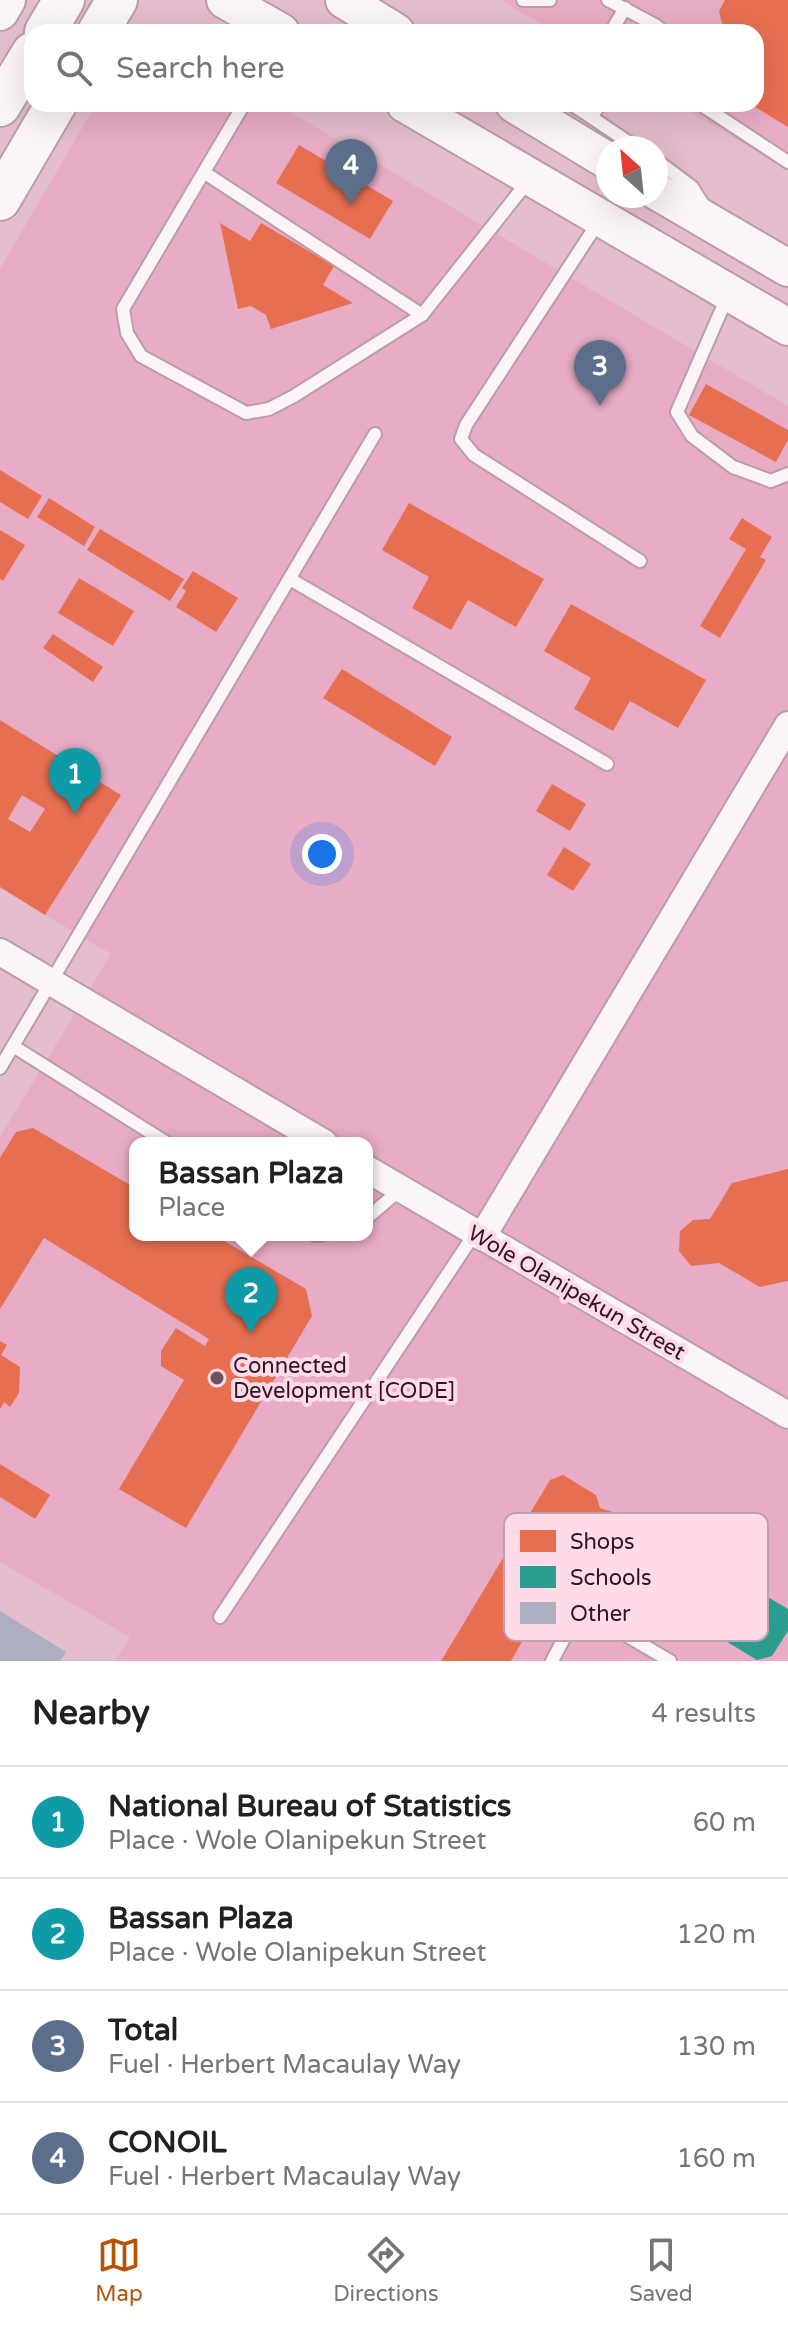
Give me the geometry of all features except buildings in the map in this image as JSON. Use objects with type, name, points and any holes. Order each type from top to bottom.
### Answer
[{"type":"main road","points":[[0,12],[7,0]]},
{"type":"main road","points":[[50,24],[64,0]]},
{"type":"main road","points":[[103,24],[117,0]]},
{"type":"main road","points":[[225,0],[267,24]]},
{"type":"main road","points":[[344,0],[383,24]]},
{"type":"main road","points":[[0,106],[24,66]]},
{"type":"main road","points":[[0,200],[51,112]]},
{"type":"main road","points":[[419,112],[788,327]]},
{"type":"main road","points":[[527,112],[596,154]]},
{"type":"main road","points":[[668,198],[788,268]]},
{"type":"street","points":[[479,1235],[788,725]]},
{"type":"street","points":[[0,952],[314,1137]]},
{"type":"street","name":"Wole Olanipekun Street","points":[[373,1173],[788,1415]]},
{"type":"lane","points":[[523,0],[550,0]]},
{"type":"lane","points":[[608,0],[648,24]]},
{"type":"lane","points":[[616,24],[625,8]]},
{"type":"lane","points":[[239,112],[123,309],[127,333],[141,356],[246,413],[269,409],[294,396],[422,315],[531,178]]},
{"type":"lane","points":[[583,112],[619,136]]},
{"type":"lane","points":[[591,117],[594,112]]},
{"type":"lane","points":[[712,112],[788,162]]},
{"type":"lane","points":[[668,169],[692,187],[719,229]]},
{"type":"lane","points":[[205,173],[422,315]]},
{"type":"lane","points":[[600,218],[466,425],[461,439],[474,455],[640,561]]},
{"type":"lane","points":[[729,292],[677,412],[692,436],[733,467],[771,481],[788,474]]},
{"type":"lane","points":[[0,1068],[375,434]]},
{"type":"lane","points":[[290,579],[607,764]]},
{"type":"lane","points":[[13,1046],[157,1137]]},
{"type":"lane","points":[[373,1213],[401,1189]]},
{"type":"lane","points":[[220,1617],[479,1235]]},
{"type":"lane","points":[[552,1661],[563,1641]]},
{"type":"lane","points":[[636,1641],[670,1661]]},
{"type":"shaded area","points":[[501,0],[788,0],[788,170],[690,112],[764,112],[764,24],[542,24]]},
{"type":"shaded area","points":[[91,112],[291,112],[788,406],[788,1661],[115,1661],[130,1637],[0,1562],[0,1137],[111,954],[0,888],[0,269]]},
{"type":"place","name":"CONOIL","points":[[351,205]]},
{"type":"place","name":"Total","points":[[600,406]]},
{"type":"place","name":"National Bureau of Statistics","points":[[75,814]]},
{"type":"place","name":"Bassan Plaza","points":[[251,1333]]},
{"type":"place","name":"Connected Development [CODE]","points":[[217,1378]]}]
